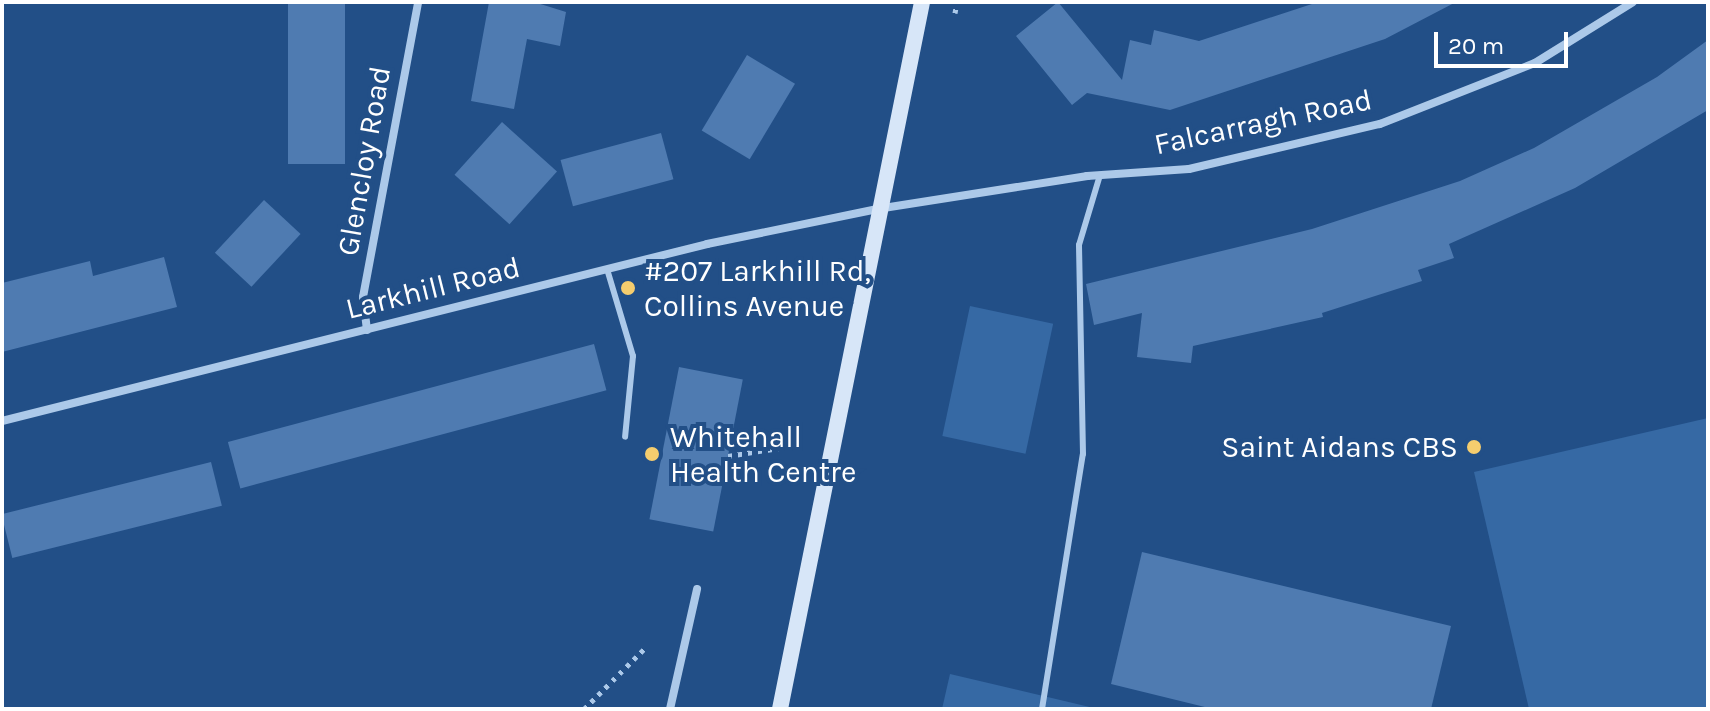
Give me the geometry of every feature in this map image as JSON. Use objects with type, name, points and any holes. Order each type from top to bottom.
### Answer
[{"type":"main road","points":[[780,709],[877,209],[922,2]]},
{"type":"street","name":"Glencloy Road","points":[[367,330],[363,297],[418,2]]},
{"type":"street","name":"Falcarragh Road","points":[[877,209],[1100,175],[1189,169],[1380,124],[1535,63],[1633,2]]},
{"type":"street","name":"Larkhill Road","points":[[2,421],[607,269],[877,209]]},
{"type":"street","points":[[670,709],[697,589]]},
{"type":"lane","points":[[1042,709],[1083,454],[1079,245],[1100,175]]},
{"type":"lane","points":[[607,269],[633,356],[625,437]]},
{"type":"path","points":[[728,456],[785,447]]},
{"type":"path","points":[[584,709],[645,648]]},
{"type":"shaded area","points":[[970,306],[1053,324],[1025,454],[942,436]]},
{"type":"shaded area","points":[[1708,418],[1708,709],[1529,709],[1474,472]]},
{"type":"shaded area","points":[[950,674],[1098,709],[942,709]]},
{"type":"building","points":[[288,2],[345,2],[345,164],[288,164]]},
{"type":"building","points":[[489,2],[534,2],[566,12],[560,46],[527,39],[514,109],[471,101]]},
{"type":"building","points":[[1058,2],[1122,80],[1130,40],[1151,45],[1154,30],[1199,41],[1318,2],[1456,2],[1385,39],[1170,110],[1087,93],[1072,105],[1016,36]]},
{"type":"building","points":[[1708,40],[1708,110],[1575,188],[1449,244],[1454,258],[1418,270],[1422,281],[1322,313],[1323,317],[1193,346],[1191,363],[1137,357],[1142,313],[1094,325],[1086,284],[1312,229],[1460,181],[1534,148],[1657,77]]},
{"type":"building","points":[[747,55],[795,84],[750,159],[702,130]]},
{"type":"building","points":[[502,122],[557,172],[509,224],[454,175]]},
{"type":"building","points":[[661,133],[673,179],[573,206],[561,160]]},
{"type":"building","points":[[264,200],[301,234],[251,287],[215,253]]},
{"type":"building","points":[[164,257],[177,307],[2,352],[2,283],[90,261],[93,276]]},
{"type":"building","points":[[594,344],[606,390],[240,488],[228,442]]},
{"type":"building","points":[[679,367],[743,379],[713,532],[649,519]]},
{"type":"building","points":[[211,462],[222,506],[12,558],[2,514]]},
{"type":"building","points":[[1142,552],[1451,626],[1431,709],[1213,709],[1111,684]]},
{"type":"place","name":"#207 Larkhill Rd, Collins Avenue","points":[[628,288]]},
{"type":"place","name":"Saint Aidans CBS","points":[[1474,447]]},
{"type":"place","name":"Whitehall Health Centre","points":[[652,454]]}]
